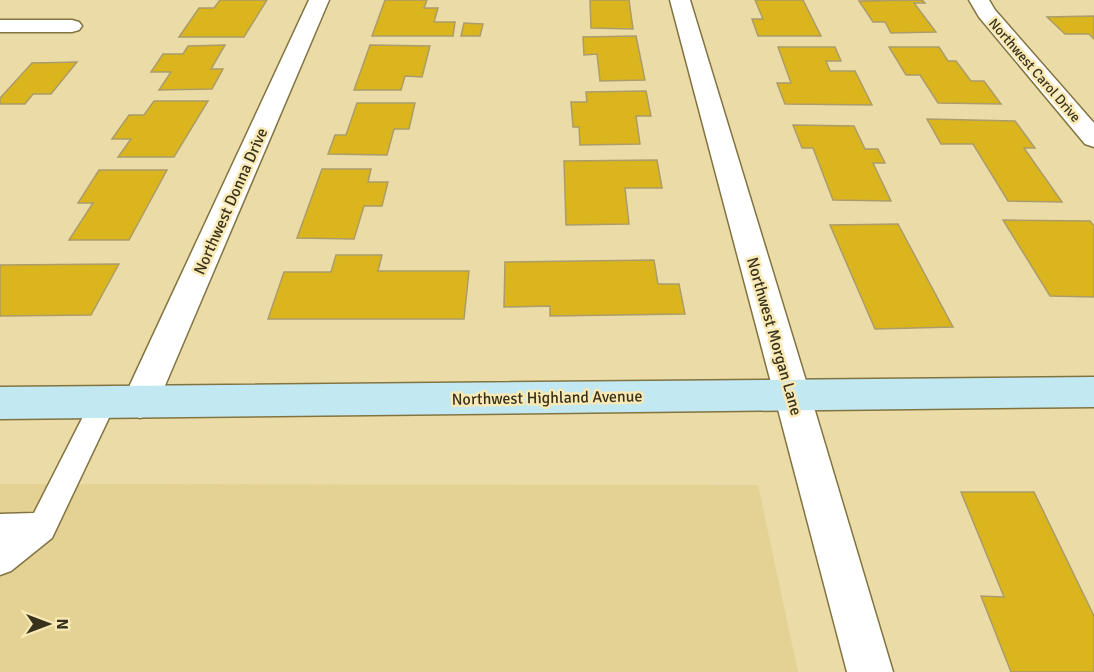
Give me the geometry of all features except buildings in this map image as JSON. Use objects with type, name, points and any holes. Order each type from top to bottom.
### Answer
[{"type":"main road","name":"Northwest Highland Avenue","points":[[0,404],[1094,392]]},
{"type":"street","name":"Northwest Donna Drive","points":[[140,402],[319,0]]},
{"type":"street","name":"Northwest Morgan Lane","points":[[680,0],[870,672]]},
{"type":"street","name":"Northwest Carol Drive","points":[[979,0],[986,13],[1094,139]]},
{"type":"street","points":[[0,26],[72,26]]},
{"type":"lane","points":[[0,560],[42,528],[103,403]]},
{"type":"lane","points":[[0,529],[42,528]]},
{"type":"shaded area","points":[[0,484],[758,485],[798,672],[0,672]]}]
